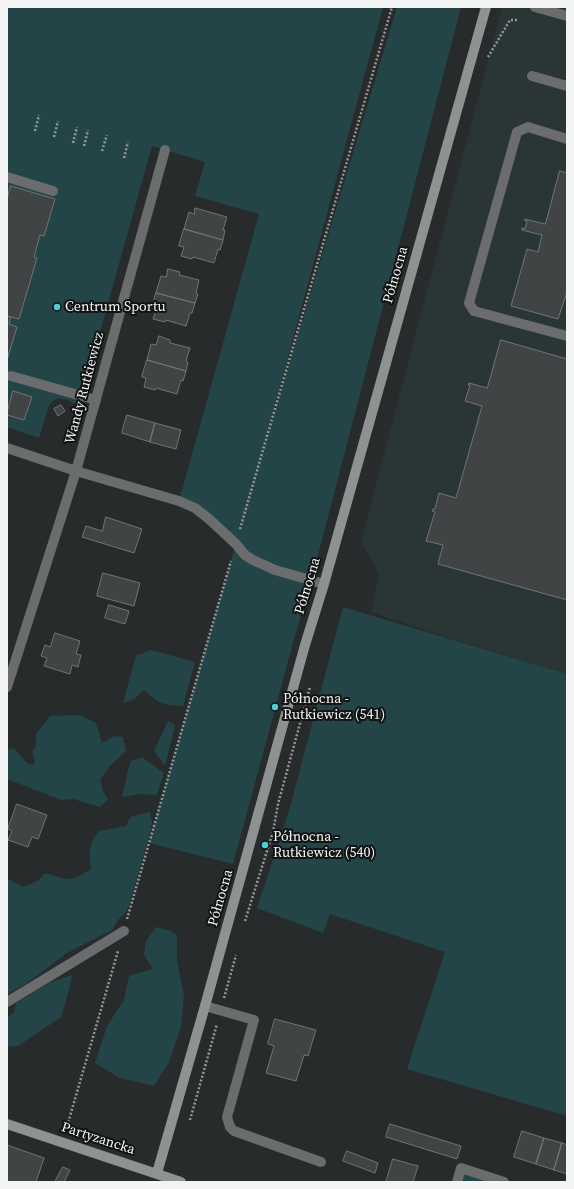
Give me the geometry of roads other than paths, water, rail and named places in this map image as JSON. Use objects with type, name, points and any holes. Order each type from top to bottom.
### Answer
[{"type":"street","name":"Północna","points":[[157,1173],[205,1006],[305,644],[324,584],[486,7]]},
{"type":"street","points":[[535,7],[567,16]]},
{"type":"street","points":[[532,76],[567,86]]},
{"type":"street","points":[[567,139],[528,127],[517,132],[469,303],[474,311],[567,336]]},
{"type":"street","name":"Wandy Rutkiewicz","points":[[7,687],[76,471],[165,150]]},
{"type":"street","points":[[7,177],[53,191]]},
{"type":"street","points":[[11,376],[96,400]]},
{"type":"street","points":[[7,448],[76,471],[179,500],[195,508],[204,515],[236,544],[245,556],[264,566],[324,584]]},
{"type":"street","points":[[7,1002],[124,931]]},
{"type":"street","points":[[205,1006],[254,1020],[227,1117],[230,1127],[234,1131],[321,1162]]},
{"type":"street","name":"Partyzancka","points":[[7,1124],[181,1182]]},
{"type":"street","points":[[457,1182],[461,1168],[504,1182]]},
{"type":"place","name":"Centrum Sportu","points":[[57,307]]},
{"type":"place","name":"Północna - Rutkiewicz (541)","points":[[275,707]]},
{"type":"place","name":"Północna - Rutkiewicz (540)","points":[[265,845]]}]
